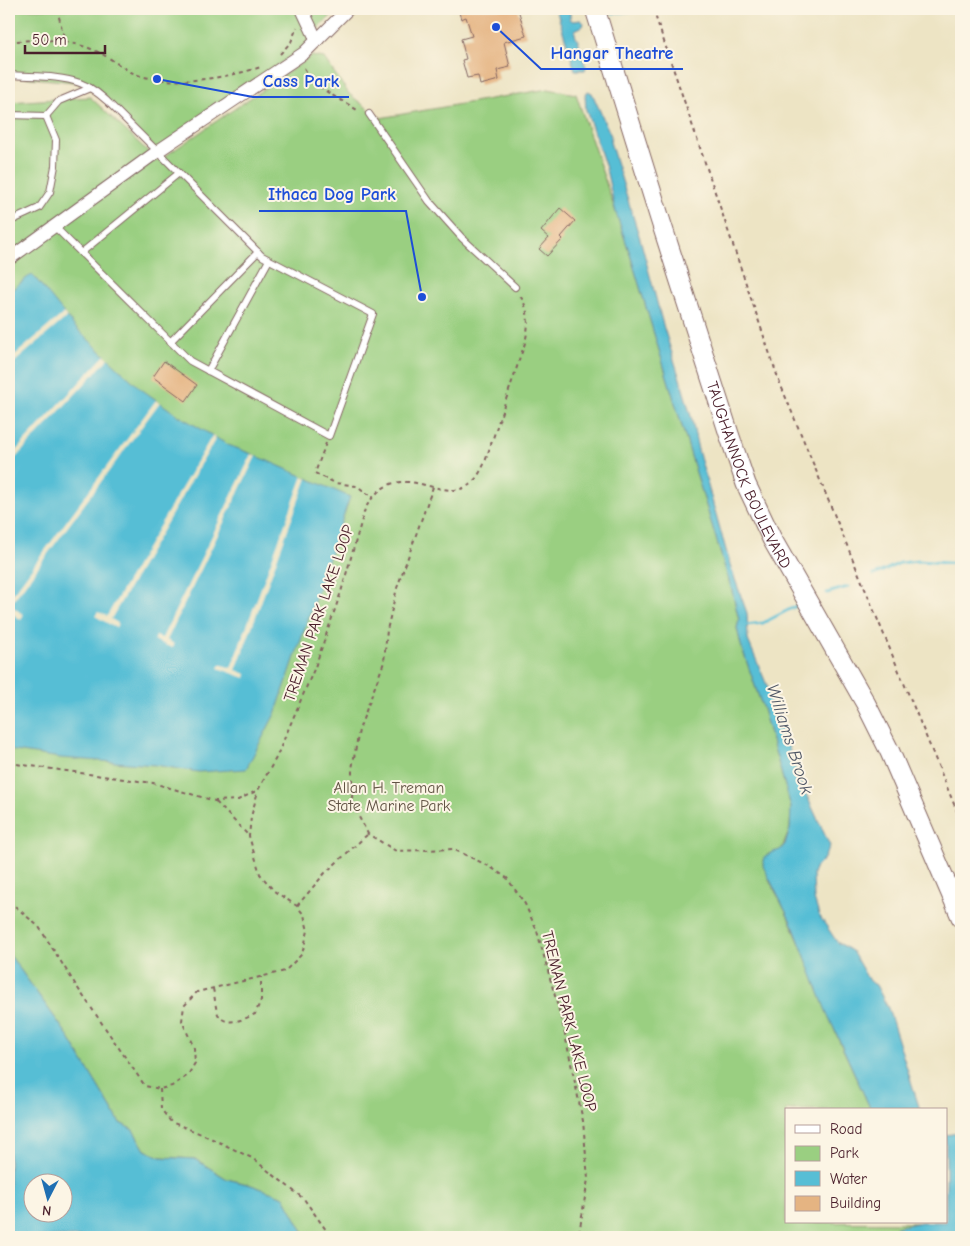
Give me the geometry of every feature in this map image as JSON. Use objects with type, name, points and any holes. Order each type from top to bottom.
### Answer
[{"type":"main road","name":"TAUGHANNOCK BOULEVARD","points":[[595,9],[660,219],[746,484],[772,539],[862,696],[886,744],[961,917]]},
{"type":"street","points":[[9,259],[158,151],[298,58],[348,9]]},
{"type":"street","points":[[303,12],[317,40]]},
{"type":"lane","points":[[9,75],[56,77],[90,88],[108,101],[258,252],[269,260],[373,314],[329,436],[190,362],[54,226]]},
{"type":"lane","points":[[46,116],[59,101],[90,88]]},
{"type":"lane","points":[[369,114],[429,200],[462,238],[515,287]]},
{"type":"lane","points":[[9,115],[46,116]]},
{"type":"lane","points":[[9,219],[15,219],[39,208],[50,192],[56,166],[56,140],[46,116]]},
{"type":"lane","points":[[81,253],[179,173]]},
{"type":"lane","points":[[170,342],[258,252]]},
{"type":"lane","points":[[208,371],[269,260]]},
{"type":"path","points":[[57,9],[65,42]]},
{"type":"path","points":[[653,9],[779,381],[961,821]]},
{"type":"path","points":[[277,57],[291,42],[303,12]]},
{"type":"path","points":[[9,42],[36,40],[65,42],[88,48],[139,76],[155,79],[211,78],[262,67]]},
{"type":"path","points":[[301,63],[324,91],[347,102],[362,113],[369,114]]},
{"type":"path","points":[[329,436],[315,473],[335,483],[358,486],[372,497],[392,484],[405,482],[420,483],[448,490],[472,483],[485,462],[525,343],[528,314],[523,300],[515,287]]},
{"type":"path","points":[[9,901],[39,927],[77,987],[146,1086],[160,1089],[172,1086],[188,1075],[195,1063],[194,1048],[182,1021],[184,1006],[197,992],[285,971],[302,954],[308,931],[304,915],[297,906],[325,873],[368,834],[358,817],[352,797],[352,769],[363,718],[384,662],[387,630],[397,588],[433,487]]},
{"type":"path","name":"TREMAN PARK LAKE LOOP","points":[[297,906],[274,891],[260,874],[249,836],[251,818],[258,790],[276,758],[315,667],[341,592],[366,509],[372,497]]},
{"type":"path","name":"TREMAN PARK LAKE LOOP","points":[[9,763],[153,783],[215,801],[238,800],[258,790]]},
{"type":"path","name":"TREMAN PARK LAKE LOOP","points":[[215,801],[249,836]]},
{"type":"path","name":"TREMAN PARK LAKE LOOP","points":[[368,834],[396,851],[453,850],[489,866],[507,878],[525,904],[537,932],[563,1025],[583,1121],[588,1179],[576,1237]]},
{"type":"path","points":[[213,988],[218,1014],[224,1020],[239,1021],[255,1014],[261,1000],[261,977]]},
{"type":"path","points":[[160,1089],[161,1109],[171,1122],[204,1135],[252,1158],[304,1199],[331,1237]]},
{"type":"green space","points":[[9,9],[339,9],[319,27],[305,46],[158,151],[95,91],[75,82],[9,76]]},
{"type":"green space","name":"Allan H. Treman State Marine Park","points":[[312,56],[324,58],[349,94],[380,118],[548,89],[576,94],[629,251],[732,591],[739,620],[737,628],[741,645],[763,709],[791,807],[790,829],[769,880],[793,927],[836,1034],[870,1108],[785,1108],[785,1224],[915,1224],[897,1227],[888,1237],[306,1237],[283,1197],[251,1185],[227,1179],[195,1159],[160,1157],[145,1150],[133,1130],[120,1123],[66,1033],[9,954],[9,102],[90,97],[158,161]]},
{"type":"water","points":[[556,9],[570,9],[570,19],[573,21],[581,20],[584,23],[575,32],[586,67],[585,70],[575,70]]},
{"type":"water","points":[[588,91],[592,93],[611,136],[610,142],[692,420],[698,450],[731,568],[747,613],[748,640],[771,695],[800,781],[830,846],[813,874],[814,899],[819,915],[837,942],[852,951],[869,981],[876,985],[888,1008],[919,1108],[870,1108],[826,1011],[794,928],[763,866],[766,856],[780,850],[785,844],[790,829],[791,807],[763,709],[741,645],[737,628],[739,620],[732,591],[616,213],[605,165],[586,110],[585,95]]},
{"type":"water","points":[[32,274],[75,327],[141,389],[176,414],[228,445],[350,497],[276,712],[246,769],[198,772],[155,765],[60,758],[9,750],[9,292]]},
{"type":"water","points":[[9,954],[66,1033],[120,1123],[133,1130],[145,1150],[160,1157],[195,1159],[227,1179],[251,1185],[284,1197],[306,1237],[9,1237]]},
{"type":"water","points":[[961,1134],[961,1237],[888,1237],[897,1227],[911,1224],[948,1224],[948,1135]]},
{"type":"pier","points":[[64,313],[67,317],[9,367],[9,360]]},
{"type":"pier","points":[[105,355],[109,358],[9,465],[9,458]]},
{"type":"pier","points":[[156,400],[160,402],[10,605],[24,615],[21,620],[9,611],[9,599]]},
{"type":"pier","points":[[212,436],[216,438],[111,619],[118,623],[116,628],[95,616],[98,612],[107,616]]},
{"type":"pier","points":[[252,454],[256,456],[167,640],[174,644],[172,648],[154,640],[156,636],[162,638]]},
{"type":"pier","points":[[303,476],[307,478],[236,670],[246,674],[245,678],[218,668],[220,664],[231,668]]},
{"type":"building","points":[[458,9],[518,9],[526,36],[504,42],[510,67],[497,70],[499,80],[480,85],[478,76],[467,78],[462,60],[466,59],[461,39],[472,36],[466,17],[461,19]]},
{"type":"building","points":[[560,208],[575,221],[561,237],[563,239],[547,256],[539,249],[549,238],[541,231]]},
{"type":"building","points":[[164,361],[197,385],[186,401],[153,377]]},
{"type":"waterway","points":[[611,13],[641,10]]},
{"type":"waterway","name":"Williams Brook","points":[[874,575],[900,563],[918,561],[961,564]]},
{"type":"waterway","name":"Williams Brook","points":[[827,593],[848,587]]},
{"type":"waterway","name":"Williams Brook","points":[[746,625],[763,623],[798,605]]},
{"type":"place","name":"Hangar Theatre","points":[[496,27]]},
{"type":"place","name":"Cass Park","points":[[157,79]]},
{"type":"place","name":"Ithaca Dog Park","points":[[422,297]]}]
